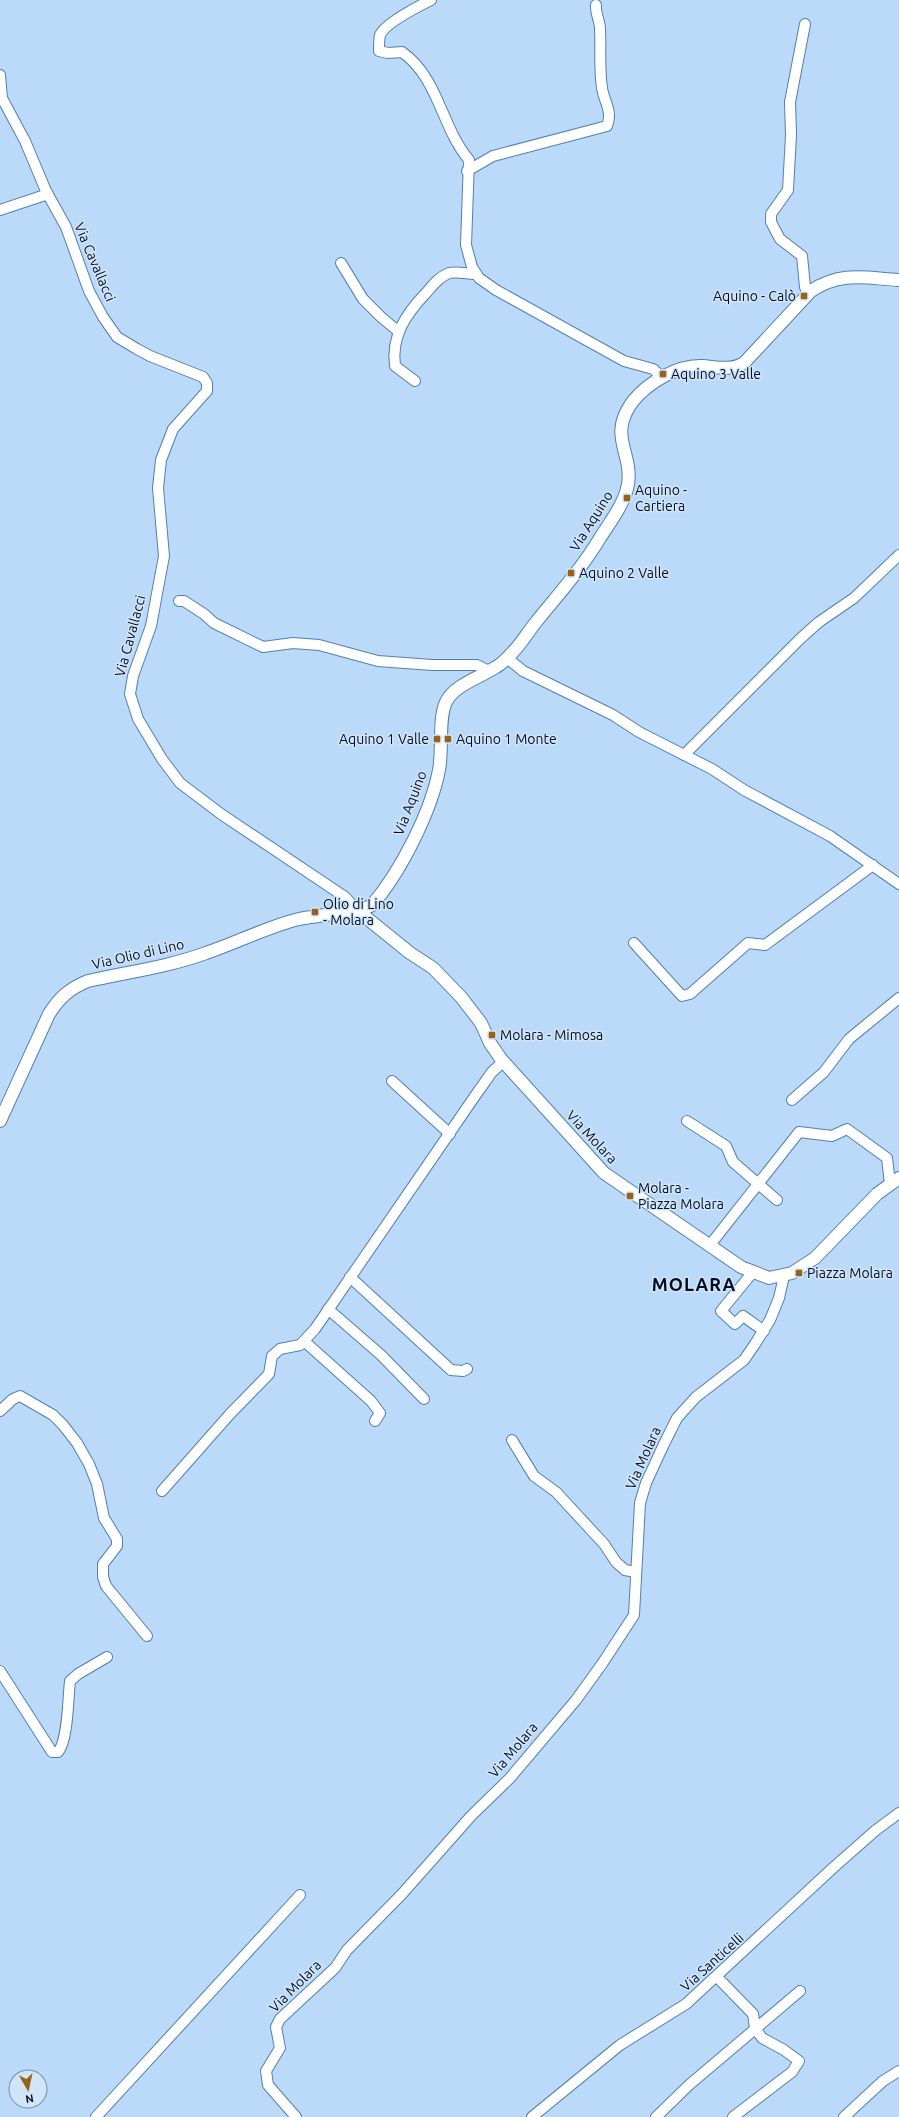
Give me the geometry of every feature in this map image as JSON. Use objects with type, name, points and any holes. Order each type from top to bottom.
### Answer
[{"type":"street","points":[[431,0],[418,6],[384,29],[380,36],[379,51],[388,53],[402,52],[413,60],[439,101],[460,149],[469,160],[466,245],[472,267],[476,274],[479,278],[496,290],[624,360],[653,369],[662,377]]},
{"type":"street","points":[[468,170],[493,156],[607,126],[611,117],[602,90],[600,68],[600,27],[595,14],[596,5]]},
{"type":"street","points":[[805,24],[790,102],[791,135],[788,190],[771,214],[771,222],[780,239],[802,256],[804,287],[808,295]]},
{"type":"street","name":"Via Cavallacci","points":[[0,75],[2,98],[25,141],[48,194],[66,227],[89,291],[103,317],[117,338],[150,356],[203,377],[207,383],[207,391],[173,429],[162,460],[158,488],[164,556],[151,626],[133,676],[130,694],[138,719],[162,759],[180,783],[221,814],[344,897],[358,911]]},
{"type":"street","points":[[0,210],[48,194]]},
{"type":"street","points":[[341,263],[363,299],[380,317],[399,332]]},
{"type":"street","points":[[415,381],[395,366],[393,352],[399,332],[408,312],[439,278],[450,273],[476,274]]},
{"type":"street","name":"Via Aquino","points":[[358,911],[367,909],[372,904],[393,876],[407,853],[424,816],[439,770],[442,713],[446,701],[457,690],[489,672],[507,658],[579,568],[626,494],[629,472],[622,446],[623,421],[633,402],[662,377],[692,366],[738,367],[754,353],[808,295],[821,284],[844,277],[899,280]]},
{"type":"street","points":[[684,755],[818,622],[854,598],[899,555]]},
{"type":"street","points":[[179,601],[184,601],[219,626],[263,647],[293,644],[319,645],[378,661],[432,665],[477,665],[489,672]]},
{"type":"street","points":[[507,658],[523,671],[604,710],[639,732],[712,769],[762,800],[790,814],[811,828],[830,836],[899,884]]},
{"type":"street","points":[[634,943],[682,996],[690,994],[748,944],[765,944],[873,865]]},
{"type":"street","name":"Via Molara","points":[[296,2117],[268,2085],[266,2071],[280,2048],[276,2027],[280,2019],[335,1968],[347,1950],[402,1894],[471,1816],[510,1778],[576,1700],[634,1615],[640,1504],[646,1483],[677,1418],[701,1392],[744,1360],[764,1331],[779,1298],[784,1276],[769,1278],[741,1267],[604,1173],[503,1062],[490,1043],[480,1023],[461,996],[433,968],[410,953],[358,911]]},
{"type":"street","name":"Via Olio di Lino","points":[[0,1121],[49,1014],[57,1002],[75,986],[88,981],[179,962],[295,920],[332,913],[358,911]]},
{"type":"street","points":[[792,1100],[824,1072],[849,1039],[899,998]]},
{"type":"street","points":[[162,1491],[230,1414],[269,1374],[272,1356],[280,1349],[294,1347],[304,1341],[315,1329],[492,1072],[503,1062]]},
{"type":"street","points":[[392,1081],[450,1134]]},
{"type":"street","points":[[687,1121],[726,1146],[733,1162],[777,1200]]},
{"type":"street","points":[[710,1245],[799,1132],[832,1136],[847,1129],[887,1158],[894,1181],[877,1194],[815,1258],[792,1273],[784,1276]]},
{"type":"street","points":[[753,1272],[721,1311],[735,1324],[743,1316],[764,1331]]},
{"type":"street","points":[[350,1277],[451,1370],[463,1371],[467,1369]]},
{"type":"street","points":[[328,1309],[381,1355],[424,1399]]},
{"type":"street","points":[[304,1341],[371,1402],[380,1413],[375,1421]]},
{"type":"street","points":[[0,1411],[13,1399],[20,1396],[53,1415],[77,1443],[97,1484],[104,1518],[117,1539],[117,1546],[103,1564],[103,1577],[106,1586],[147,1636]]},
{"type":"street","points":[[512,1440],[534,1476],[556,1492],[604,1544],[616,1562],[625,1570],[636,1572]]},
{"type":"street","points":[[0,1671],[52,1752],[58,1752],[62,1748],[64,1738],[70,1681],[78,1674],[107,1657]]},
{"type":"street","name":"Via Santicelli","points":[[532,2117],[620,2045],[686,2004],[717,1977],[834,1867],[876,1830],[899,1813]]},
{"type":"street","points":[[96,2117],[300,1895]]},
{"type":"street","points":[[717,1977],[753,2014],[756,2028],[762,2038],[784,2050],[799,2061],[792,2072],[733,2117]]},
{"type":"street","points":[[656,2117],[800,1991]]},
{"type":"street","points":[[844,2117],[883,2080],[899,2071]]},
{"type":"place","name":"Aquino - Calò","points":[[804,296]]},
{"type":"place","name":"Aquino 3 Valle","points":[[663,374]]},
{"type":"place","name":"Aquino - Cartiera","points":[[627,498]]},
{"type":"place","name":"Aquino 2 Valle","points":[[571,573]]},
{"type":"place","name":"Aquino 1 Valle","points":[[437,739]]},
{"type":"place","name":"Aquino 1 Monte","points":[[448,739]]},
{"type":"place","name":"Olio di Lino - Molara","points":[[315,912]]},
{"type":"place","name":"Molara - Mimosa","points":[[492,1035]]},
{"type":"place","name":"Molara - Piazza Molara","points":[[630,1196]]},
{"type":"place","name":"Piazza Molara","points":[[799,1273]]},
{"type":"district","name":"MOLARA","points":[[694,1284]]}]
